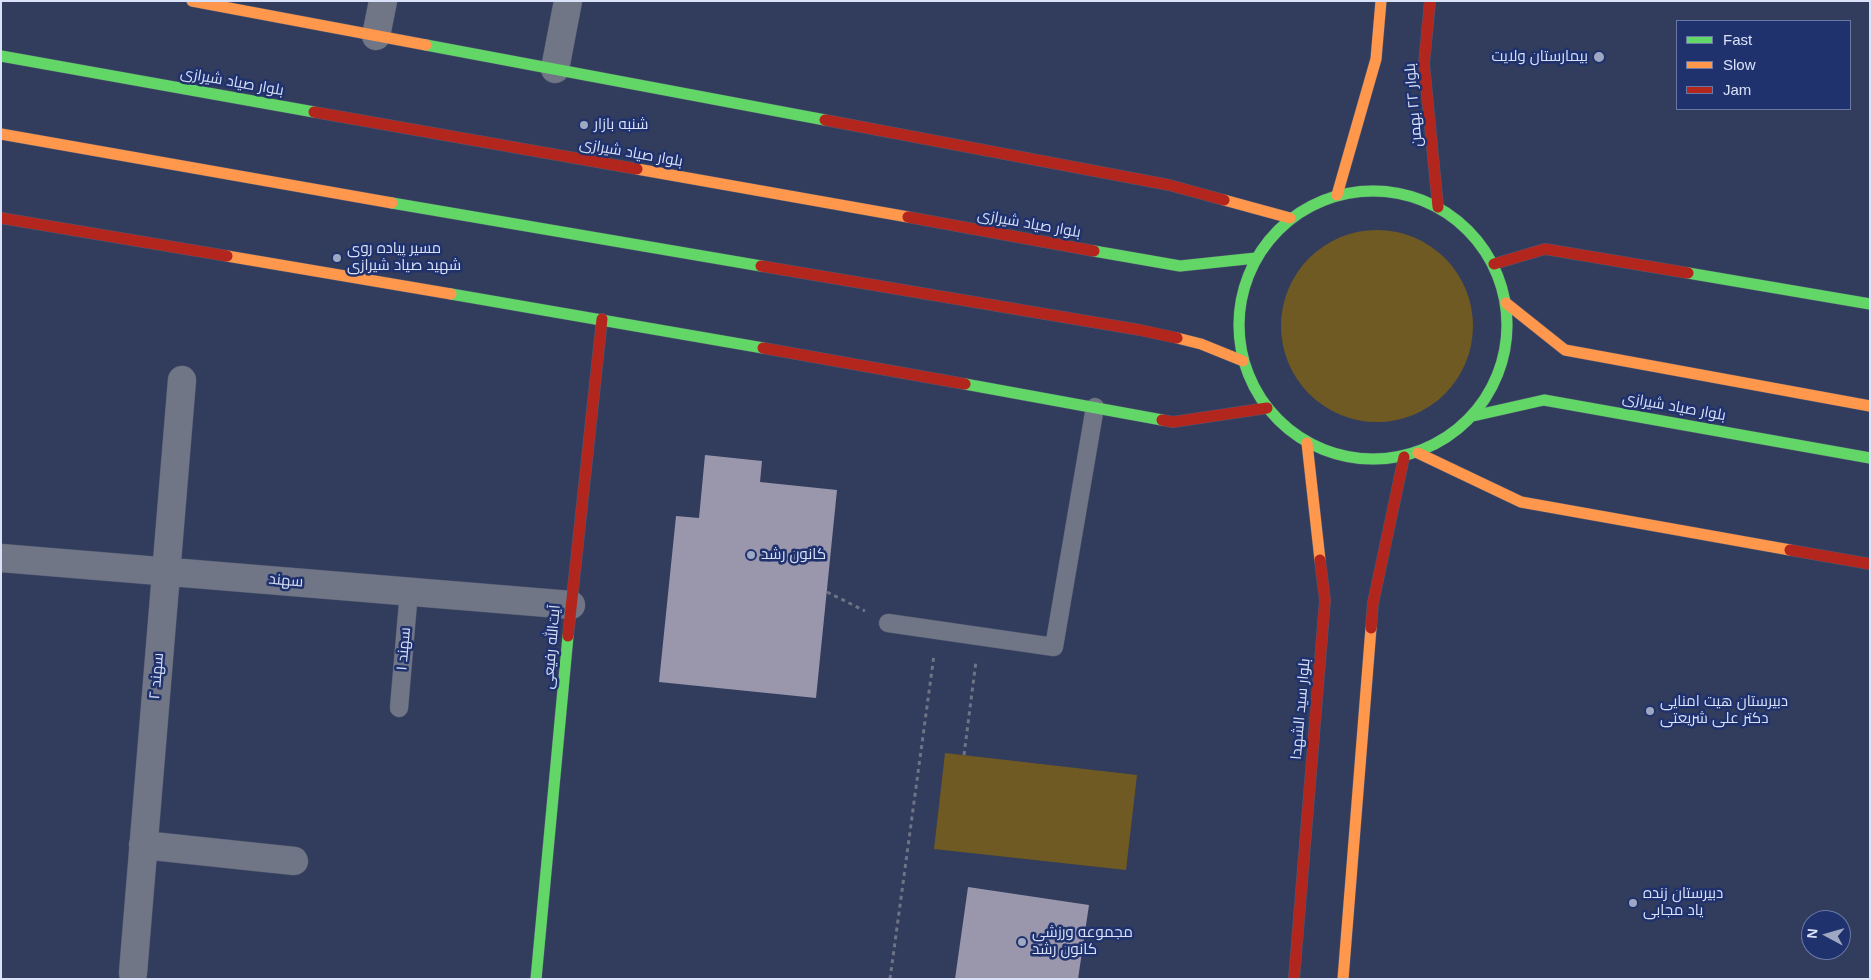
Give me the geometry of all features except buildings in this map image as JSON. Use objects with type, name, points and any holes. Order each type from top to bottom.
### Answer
[{"type":"street","points":[[192,1],[1169,185],[1290,218]]},
{"type":"street","points":[[376,36],[383,1]]},
{"type":"street","points":[[555,69],[568,1]]},
{"type":"street","points":[[1337,195],[1376,60],[1381,1]]},
{"type":"street","name":"بلوار ۲۲ بهمن","points":[[1430,1],[1424,64],[1438,207]]},
{"type":"street","name":"بلوار صیاد شیرازی","points":[[1,56],[1180,266],[1256,258]]},
{"type":"street","points":[[1,134],[498,222],[1140,330],[1201,344],[1243,361]]},
{"type":"street","points":[[1389,190],[1438,207],[1474,236],[1494,264],[1506,303],[1507,343],[1495,382],[1473,416],[1448,438],[1418,453],[1404,457],[1354,459],[1307,443],[1267,408],[1243,361],[1239,309],[1256,258],[1290,218],[1337,195],[1389,190]]},
{"type":"street","points":[[1,218],[602,318],[1173,422],[1267,408]]},
{"type":"street","points":[[1494,264],[1545,249],[1870,304]]},
{"type":"street","points":[[1506,303],[1565,350],[1870,406]]},
{"type":"street","name":"آیت‌الله رفیعی","points":[[536,979],[571,605],[602,318]]},
{"type":"street","name":"سهند ۲","points":[[133,973],[182,380]]},
{"type":"street","name":"بلوار صیاد شیرازی","points":[[1473,416],[1544,400],[1870,458]]},
{"type":"street","name":"بلوار سید الشهدا","points":[[1294,979],[1325,600],[1307,443]]},
{"type":"street","points":[[1418,453],[1521,502],[1870,564]]},
{"type":"street","points":[[1343,979],[1373,603],[1404,457]]},
{"type":"street","name":"سهند","points":[[1,558],[571,605]]},
{"type":"street","points":[[143,845],[294,861]]},
{"type":"lane","points":[[888,623],[1054,647],[1095,407]]},
{"type":"lane","name":"سهند ۱","points":[[399,708],[409,591]]},
{"type":"lane","points":[[1287,979],[1299,916]]},
{"type":"path","points":[[827,592],[888,623]]},
{"type":"path","points":[[890,979],[937,630]]},
{"type":"path","points":[[964,755],[979,636]]},
{"type":"shaded area","points":[[1377,230],[1405,234],[1430,246],[1445,258],[1457,273],[1469,298],[1473,326],[1469,354],[1457,379],[1445,394],[1430,406],[1405,418],[1377,422],[1349,418],[1324,406],[1309,394],[1297,379],[1285,354],[1281,326],[1285,298],[1297,273],[1309,258],[1324,246],[1349,234]]},
{"type":"shaded area","points":[[945,753],[1137,775],[1126,870],[934,849]]},
{"type":"traffic: fast","points":[[426,45],[825,120]]},
{"type":"traffic: fast","points":[[1,56],[314,112]]},
{"type":"traffic: fast","points":[[1373,191],[1399,194],[1424,201],[1447,214],[1468,230],[1484,251],[1497,274],[1504,299],[1507,325],[1504,351],[1497,376],[1484,399],[1468,420],[1447,436],[1424,449],[1399,456],[1373,459],[1347,456],[1322,449],[1299,436],[1278,420],[1262,399],[1249,376],[1242,351],[1239,325],[1242,299],[1249,274],[1262,251],[1278,230],[1299,214],[1322,201],[1347,194],[1373,191]]},
{"type":"traffic: fast","points":[[392,203],[761,266]]},
{"type":"traffic: fast","points":[[1094,251],[1180,266],[1256,258]]},
{"type":"traffic: fast","points":[[1688,273],[1870,304]]},
{"type":"traffic: fast","points":[[451,294],[763,348]]},
{"type":"traffic: fast","points":[[965,384],[1162,420]]},
{"type":"traffic: fast","points":[[1473,416],[1544,400],[1870,458]]},
{"type":"traffic: fast","points":[[536,979],[568,636]]},
{"type":"traffic: slow","points":[[192,1],[426,45]]},
{"type":"traffic: slow","points":[[1337,195],[1376,59],[1381,1]]},
{"type":"traffic: slow","points":[[1,134],[392,203]]},
{"type":"traffic: slow","points":[[637,169],[908,217]]},
{"type":"traffic: slow","points":[[1224,200],[1290,218]]},
{"type":"traffic: slow","points":[[227,256],[451,294]]},
{"type":"traffic: slow","points":[[1506,303],[1565,350],[1870,406]]},
{"type":"traffic: slow","points":[[1177,338],[1201,344],[1243,361]]},
{"type":"traffic: slow","points":[[1307,443],[1320,560]]},
{"type":"traffic: slow","points":[[1418,453],[1521,502],[1790,550]]},
{"type":"traffic: slow","points":[[1343,979],[1371,628]]},
{"type":"traffic: jam","points":[[1430,1],[1424,64],[1438,207]]},
{"type":"traffic: jam","points":[[314,112],[637,169]]},
{"type":"traffic: jam","points":[[825,120],[1169,185],[1224,200]]},
{"type":"traffic: jam","points":[[908,217],[1094,251]]},
{"type":"traffic: jam","points":[[1,218],[227,256]]},
{"type":"traffic: jam","points":[[1494,264],[1545,249],[1688,273]]},
{"type":"traffic: jam","points":[[761,266],[1140,330],[1177,338]]},
{"type":"traffic: jam","points":[[568,636],[602,319]]},
{"type":"traffic: jam","points":[[763,348],[965,384]]},
{"type":"traffic: jam","points":[[1162,420],[1173,422],[1267,408]]},
{"type":"traffic: jam","points":[[1371,628],[1373,603],[1404,457]]},
{"type":"traffic: jam","points":[[1790,550],[1870,564]]},
{"type":"traffic: jam","points":[[1294,979],[1325,600],[1320,560]]},
{"type":"place","name":"بیمارستان ولایت","points":[[1599,57]]},
{"type":"place","name":"شنبه بازار","points":[[584,125]]},
{"type":"place","name":"مسیر پیاده روی شهید صیاد شیرازی","points":[[337,258]]},
{"type":"place","name":"کانون رشد","points":[[751,555]]},
{"type":"place","name":"دبیرستان هیت امنایی دکتر علی شریعتی","points":[[1650,711]]},
{"type":"place","name":"دبیرستان زنده یاد مجابی","points":[[1633,903]]},
{"type":"place","name":"مجموعه ورزشی کانون رشد","points":[[1022,942]]}]
